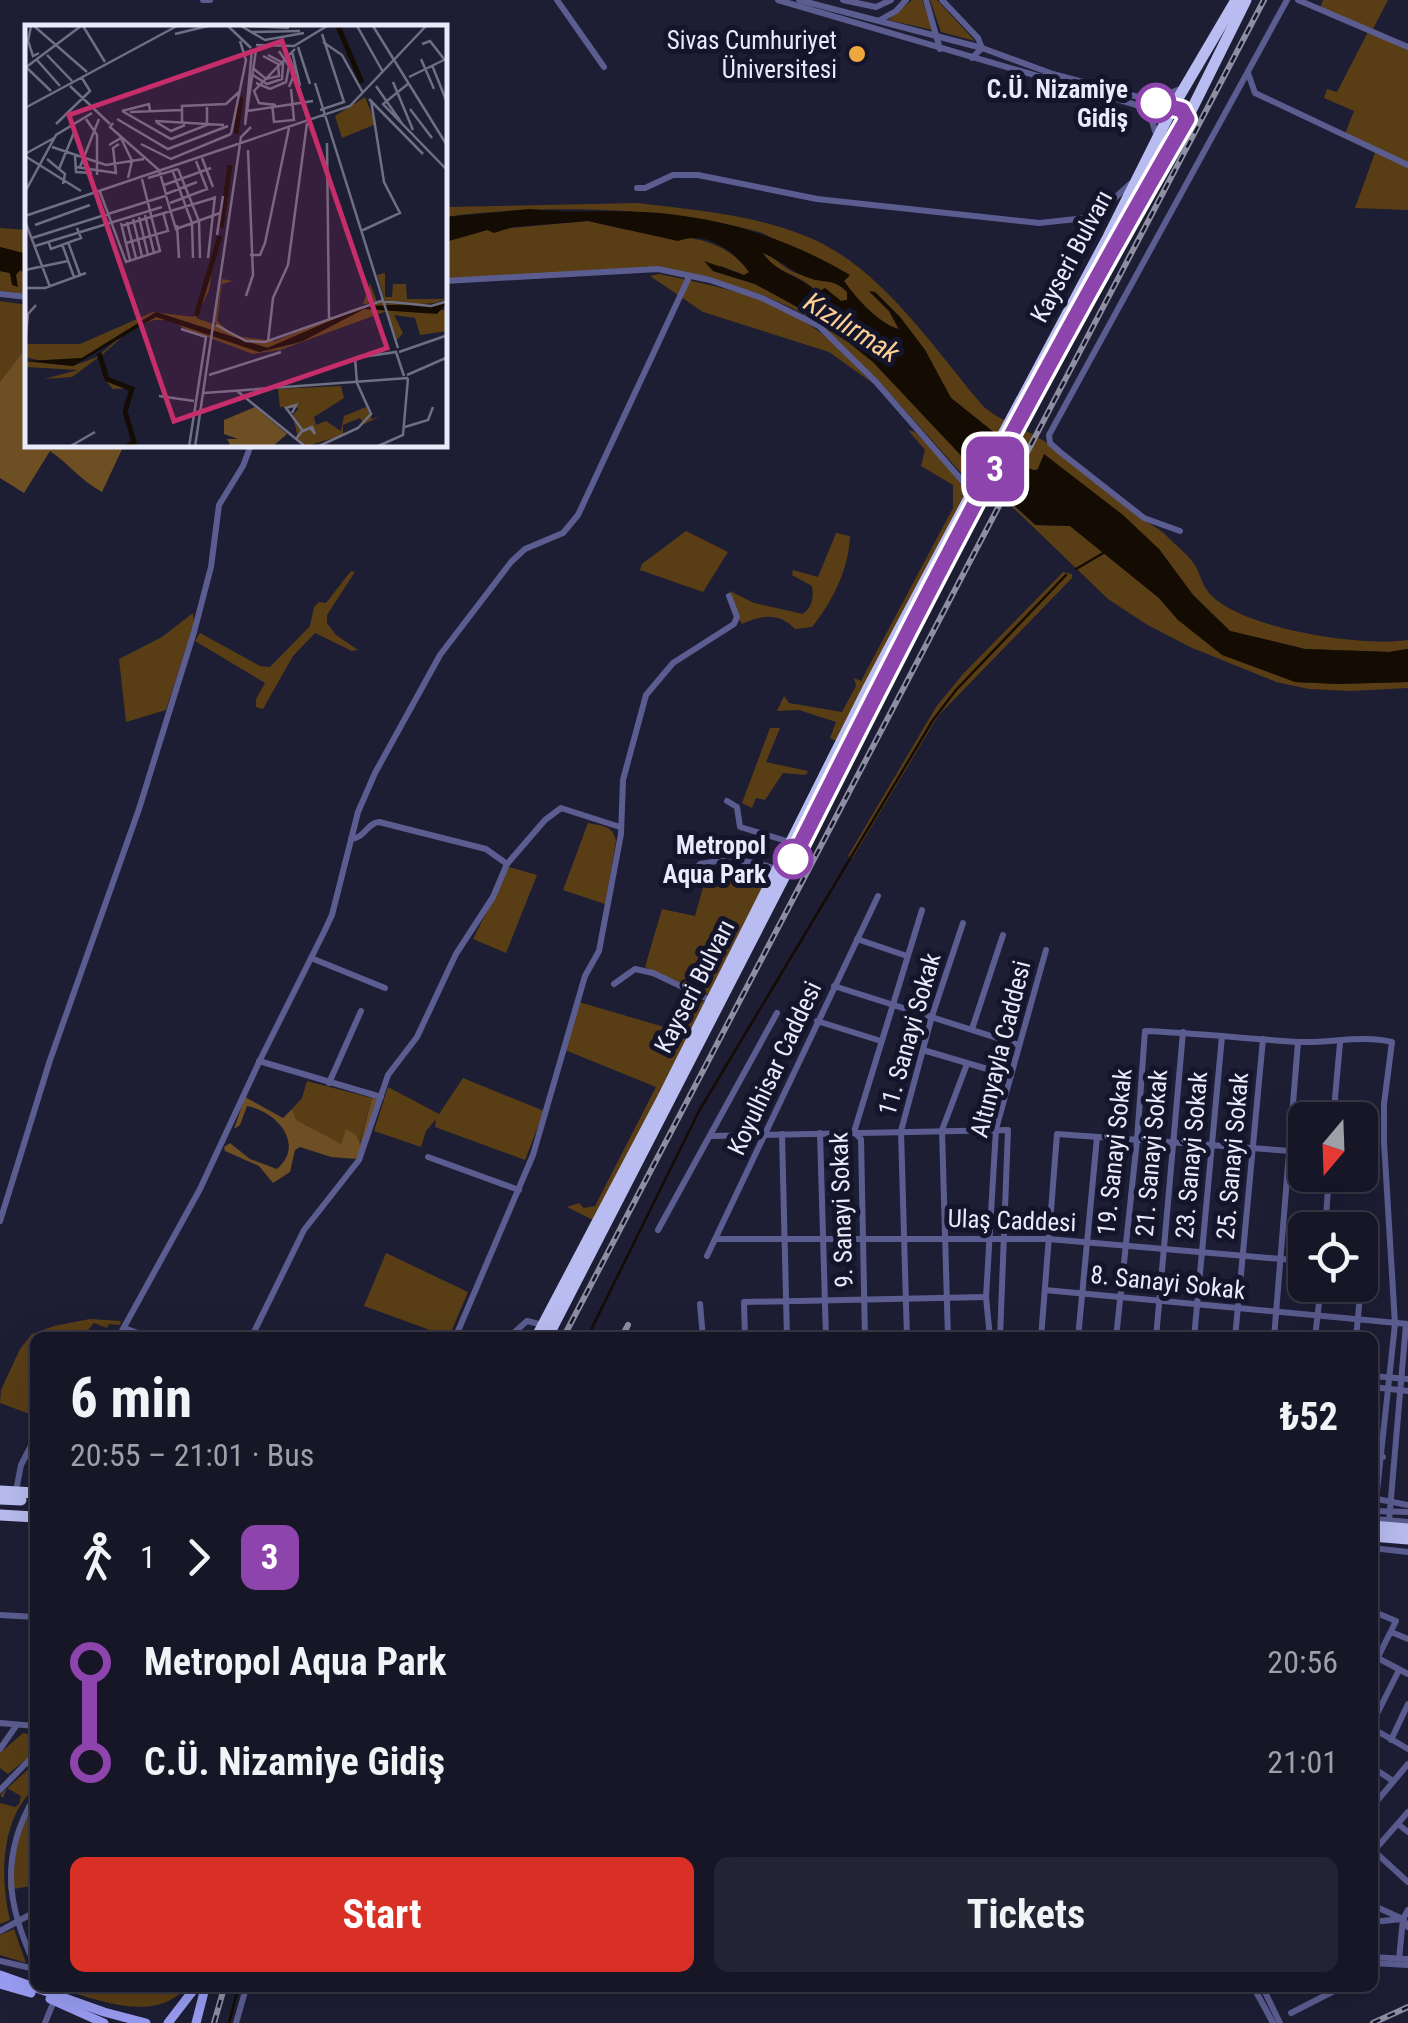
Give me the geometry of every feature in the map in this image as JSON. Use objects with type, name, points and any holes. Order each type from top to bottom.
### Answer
[{"type":"highway","name":"Kayseri Bulvarı","points":[[1016,417],[1170,112],[1236,0]]},
{"type":"highway","name":"Kayseri Bulvarı","points":[[1016,417],[1186,122],[1246,0]]},
{"type":"highway","points":[[1170,112],[1185,111],[1186,122]]},
{"type":"highway","points":[[973,492],[1016,417]]},
{"type":"highway","name":"Kayseri Bulvarı","points":[[545,1331],[869,686],[973,492]]},
{"type":"highway","name":"Kayseri Bulvarı","points":[[545,1331],[973,492]]},
{"type":"highway","points":[[0,1491],[30,1496]]},
{"type":"highway","points":[[0,1499],[30,1497]]},
{"type":"highway","points":[[0,1511],[30,1509]]},
{"type":"highway","points":[[0,1511],[30,1516]]},
{"type":"highway","points":[[1378,1520],[1408,1526]]},
{"type":"highway","points":[[1378,1536],[1408,1539]]},
{"type":"main road","points":[[0,1974],[30,1985]]},
{"type":"main road","points":[[0,1984],[54,2001],[104,2023]]},
{"type":"main road","points":[[49,1992],[146,2023]]},
{"type":"main road","points":[[168,2023],[192,1992]]},
{"type":"main road","points":[[196,2023],[203,1992]]},
{"type":"street","points":[[557,0],[604,67]]},
{"type":"street","points":[[778,0],[1138,102],[1160,98],[1184,87]]},
{"type":"street","points":[[799,0],[982,48],[1170,112]]},
{"type":"street","points":[[844,0],[876,7],[891,0]]},
{"type":"street","points":[[874,21],[896,11],[906,0]]},
{"type":"street","points":[[926,0],[940,49]]},
{"type":"street","points":[[942,0],[978,38],[982,48]]},
{"type":"street","points":[[1180,531],[1144,518],[1060,452],[1050,443],[1049,434],[1287,0]]},
{"type":"street","points":[[1298,0],[1408,48]]},
{"type":"street","points":[[972,58],[982,48]]},
{"type":"street","points":[[1248,72],[1255,93],[1408,165]]},
{"type":"street","points":[[1138,102],[1150,118],[1157,138]]},
{"type":"street","points":[[637,188],[673,175],[698,174],[818,199],[1050,223],[1076,221],[1097,213],[1138,176]]},
{"type":"street","points":[[448,281],[658,269],[710,280],[762,298],[819,326],[876,382],[973,492]]},
{"type":"street","points":[[122,1332],[200,1189],[332,915],[368,786],[440,655],[511,562],[525,549],[563,533],[578,515],[689,277]]},
{"type":"street","points":[[0,294],[25,297]]},
{"type":"street","points":[[0,1221],[50,1060],[140,808],[194,632],[211,567],[219,505],[250,448]]},
{"type":"street","points":[[457,1332],[519,1190],[548,1110],[585,976],[599,951],[620,827],[623,780],[646,695],[673,663],[734,624],[737,616],[730,596]]},
{"type":"street","points":[[727,802],[737,807],[740,827],[791,842]]},
{"type":"street","points":[[253,1332],[304,1230],[359,1160],[394,1065],[418,1038],[456,954],[493,897],[507,864],[545,820],[561,808],[620,827]]},
{"type":"street","points":[[351,839],[379,822],[486,849],[507,864]]},
{"type":"street","points":[[696,871],[700,864],[716,861],[752,862],[778,869]]},
{"type":"street","name":"Koyulhisar Caddesi","points":[[707,1256],[878,896]]},
{"type":"street","name":"9. Sanayi Sokak","points":[[865,1332],[861,1139],[854,1132],[922,910]]},
{"type":"street","name":"11. Sanayi Sokak","points":[[907,1332],[901,1131],[932,1016],[963,923]]},
{"type":"street","points":[[972,1030],[1003,936]]},
{"type":"street","points":[[857,939],[907,956]]},
{"type":"street","name":"Altınyayla Caddesi","points":[[989,1332],[986,1297],[996,1129],[1046,950]]},
{"type":"street","points":[[311,958],[384,988]]},
{"type":"street","points":[[614,984],[620,976],[635,969],[653,973],[711,1000]]},
{"type":"street","points":[[834,986],[1020,1045]]},
{"type":"street","points":[[329,1083],[360,1012]]},
{"type":"street","points":[[658,1230],[777,1012]]},
{"type":"street","points":[[817,1021],[881,1041]]},
{"type":"street","name":"19. Sanayi Sokak","points":[[1116,1332],[1145,1031],[1183,1032]]},
{"type":"street","points":[[1183,1032],[1298,1042],[1340,1043],[1367,1037],[1392,1042],[1384,1104],[1384,1142],[1395,1324],[1378,1492]]},
{"type":"street","name":"21. Sanayi Sokak","points":[[1157,1332],[1183,1032]]},
{"type":"street","name":"23. Sanayi Sokak","points":[[1195,1332],[1222,1036]]},
{"type":"street","name":"25. Sanayi Sokak","points":[[1236,1332],[1263,1038]]},
{"type":"street","points":[[1294,1102],[1298,1042]]},
{"type":"street","points":[[1335,1102],[1340,1043]]},
{"type":"street","points":[[922,1050],[1011,1076]]},
{"type":"street","points":[[259,1061],[381,1097]]},
{"type":"street","points":[[948,1332],[942,1130],[967,1064]]},
{"type":"street","points":[[712,1136],[996,1129]]},
{"type":"street","name":"Altınyayla Caddesi","points":[[996,1129],[1008,1130],[1000,1332]]},
{"type":"street","points":[[820,1133],[826,1332]]},
{"type":"street","points":[[782,1134],[787,1332]]},
{"type":"street","points":[[1042,1332],[1057,1134],[1288,1151]]},
{"type":"street","points":[[1079,1332],[1097,1137]]},
{"type":"street","points":[[428,1157],[519,1190]]},
{"type":"street","points":[[1275,1332],[1288,1175]]},
{"type":"street","name":"Ulaş Caddesi","points":[[717,1239],[1048,1238],[1288,1259]]},
{"type":"street","name":"8. Sanayi Sokak","points":[[1045,1290],[1407,1324]]},
{"type":"street","points":[[745,1332],[744,1302],[986,1297]]},
{"type":"street","points":[[1317,1332],[1319,1302]]},
{"type":"street","points":[[1357,1332],[1360,1302]]},
{"type":"street","points":[[700,1304],[702,1332]]},
{"type":"street","points":[[515,1332],[527,1321],[545,1331]]},
{"type":"street","points":[[1389,1516],[1405,1391],[1407,1324]]},
{"type":"street","points":[[124,1328],[135,1332]]},
{"type":"street","points":[[1378,1377],[1405,1379]]},
{"type":"street","points":[[1378,1388],[1405,1391]]},
{"type":"street","points":[[16,1492],[16,1482],[30,1450]]},
{"type":"street","points":[[1378,1457],[1383,1457]]},
{"type":"street","points":[[1378,1499],[1408,1509]]},
{"type":"street","points":[[1378,1518],[1408,1509]]},
{"type":"street","points":[[1389,1516],[1408,1526]]},
{"type":"street","points":[[1378,1549],[1408,1552]]},
{"type":"street","points":[[1378,1614],[1396,1621],[1378,1653]]},
{"type":"street","points":[[0,1615],[30,1617]]},
{"type":"street","points":[[1391,1632],[1408,1639]]},
{"type":"street","points":[[1378,1660],[1408,1674]]},
{"type":"street","points":[[1378,1714],[1399,1670]]},
{"type":"street","points":[[1391,1740],[1408,1704]]},
{"type":"street","points":[[0,1723],[30,1728]]},
{"type":"street","points":[[0,1749],[18,1726]]},
{"type":"street","points":[[1378,1730],[1408,1750]]},
{"type":"street","points":[[0,1790],[30,1759]]},
{"type":"street","points":[[1378,1798],[1408,1764]]},
{"type":"street","points":[[1378,1771],[1393,1781]]},
{"type":"street","points":[[30,1803],[18,1820],[7,1854],[6,1889],[30,1957]]},
{"type":"street","points":[[1378,1846],[1408,1812]]},
{"type":"street","points":[[1398,1824],[1408,1832]]},
{"type":"street","points":[[1378,1856],[1408,1882]]},
{"type":"street","points":[[1378,1907],[1405,1923]]},
{"type":"street","points":[[1405,1961],[1408,1910]]},
{"type":"street","points":[[0,1931],[30,1915]]},
{"type":"street","points":[[1378,1922],[1405,1923]]},
{"type":"street","points":[[0,1961],[30,1967]]},
{"type":"street","points":[[1378,1963],[1405,1961]]},
{"type":"street","points":[[1378,1964],[1405,1961]]},
{"type":"street","points":[[236,2023],[245,1992]]},
{"type":"street","points":[[1257,1992],[1276,2023]]},
{"type":"street","points":[[1265,1992],[1276,2023]]},
{"type":"street","points":[[1290,2013],[1332,1992]]},
{"type":"street","points":[[45,2023],[54,2001]]},
{"type":"shaded area","points":[[912,0],[922,0],[933,30],[888,20]]},
{"type":"shaded area","points":[[930,0],[937,0],[975,41],[941,32]]},
{"type":"shaded area","points":[[1323,0],[1388,0],[1373,29],[1408,45],[1408,210],[1355,208],[1376,150],[1345,134],[1354,111],[1324,98],[1327,89],[1337,92],[1368,32],[1320,8]]},
{"type":"shaded area","points":[[638,203],[763,222],[803,235],[831,248],[880,286],[984,407],[1056,449],[1133,513],[1165,534],[1192,561],[1210,594],[1226,606],[1248,617],[1304,633],[1362,641],[1408,640],[1408,649],[1305,649],[1230,631],[1193,595],[1159,549],[1041,462],[1033,471],[1010,456],[1011,446],[951,398],[925,350],[875,292],[870,292],[889,311],[899,330],[861,303],[844,281],[849,275],[765,234],[723,223],[644,212],[561,209],[448,217],[448,207]]},
{"type":"shaded area","points":[[588,221],[701,240],[727,251],[750,272],[744,275],[721,266],[713,271],[755,284],[821,320],[873,362],[971,466],[1035,525],[1070,526],[1159,598],[1178,620],[1295,682],[1408,682],[1408,688],[1350,691],[1276,682],[1190,647],[1146,624],[1108,599],[1004,499],[980,489],[962,474],[878,380],[820,324],[792,308],[763,295],[658,267],[448,279],[448,241],[487,230]]},
{"type":"shaded area","points":[[0,228],[25,230],[25,253],[0,247]]},
{"type":"shaded area","points":[[762,252],[796,273],[836,284],[847,292],[847,300],[841,301],[825,289],[819,292],[777,267]]},
{"type":"shaded area","points":[[20,270],[25,274],[25,294],[0,291],[0,271],[10,273],[16,282]]},
{"type":"shaded area","points":[[659,274],[725,289],[788,312],[826,337],[871,382],[829,352],[703,312],[650,276]]},
{"type":"shaded area","points":[[0,301],[25,305],[25,349],[0,382]]},
{"type":"shaded area","points":[[25,349],[25,448],[123,448],[102,492],[50,451],[24,493],[0,478],[0,382]]},
{"type":"shaded area","points":[[908,430],[915,432],[960,479],[963,499],[836,741],[830,738],[836,722],[799,710],[777,711],[784,696],[789,703],[842,712],[856,686],[854,678],[861,681],[953,508],[953,485],[921,466],[925,450]]},
{"type":"shaded area","points":[[686,531],[728,552],[703,592],[640,570],[642,564]]},
{"type":"shaded area","points":[[836,533],[850,536],[843,573],[812,627],[795,629],[770,617],[742,624],[730,604],[730,591],[754,603],[803,614],[812,602],[812,586],[792,575],[793,570],[818,577]]},
{"type":"shaded area","points":[[351,571],[355,572],[327,615],[327,623],[336,635],[358,650],[352,651],[315,633],[293,656],[263,709],[256,707],[256,699],[265,683],[195,641],[200,633],[260,666],[270,667],[310,626],[314,607],[319,602],[326,603]]},
{"type":"shaded area","points":[[1063,572],[1072,574],[1072,578],[938,716],[852,859],[848,856],[936,707]]},
{"type":"shaded area","points":[[193,613],[194,623],[166,710],[126,722],[119,659],[162,637]]},
{"type":"shaded area","points":[[770,728],[780,728],[766,762],[808,771],[806,775],[783,773],[765,800],[756,798],[752,808],[742,803]]},
{"type":"shaded area","points":[[588,823],[610,829],[615,836],[605,904],[563,890]]},
{"type":"shaded area","points":[[509,867],[537,875],[506,953],[473,939]]},
{"type":"shaded area","points":[[758,870],[768,875],[711,996],[645,967],[662,909],[695,916],[707,873]]},
{"type":"shaded area","points":[[684,990],[707,1003],[593,1220],[567,1207],[579,1203],[584,1208],[595,1206],[656,1087],[565,1050],[579,1002],[664,1027]]},
{"type":"shaded area","points":[[463,1078],[544,1111],[525,1160],[435,1127],[436,1119],[426,1131],[421,1147],[374,1131],[388,1087],[439,1114]]},
{"type":"shaded area","points":[[307,1081],[372,1098],[359,1145],[346,1130],[341,1145],[295,1120],[292,1109],[302,1098]]},
{"type":"shaded area","points":[[245,1097],[283,1118],[292,1109],[296,1120],[341,1144],[346,1129],[356,1135],[360,1144],[372,1098],[377,1099],[357,1159],[331,1157],[300,1147],[295,1150],[290,1172],[273,1183],[259,1166],[225,1151],[230,1143],[250,1159],[277,1169],[289,1149],[284,1130],[258,1109],[247,1106],[240,1125],[234,1129]]},
{"type":"shaded area","points":[[386,1253],[468,1292],[451,1332],[435,1332],[364,1306]]},
{"type":"shaded area","points":[[90,1319],[121,1321],[120,1325],[109,1324],[107,1328],[94,1323],[88,1332],[38,1332]]},
{"type":"shaded area","points":[[30,1336],[30,1414],[0,1403],[1,1390]]},
{"type":"shaded area","points":[[23,1733],[30,1734],[30,1756],[8,1774],[0,1768],[0,1753]]},
{"type":"shaded area","points":[[30,1767],[30,1793],[15,1816],[6,1850],[5,1886],[10,1920],[0,1924],[0,1803],[15,1807],[21,1796],[7,1788]]},
{"type":"shaded area","points":[[30,1812],[30,1886],[8,1890],[14,1844]]},
{"type":"shaded area","points":[[14,1929],[26,1963],[0,1955],[0,1935]]},
{"type":"shaded area","points":[[72,1992],[181,1992],[159,2005],[109,2003]]},
{"type":"water","name":"Kızılırmak","points":[[530,209],[672,214],[752,231],[802,250],[850,275],[844,281],[861,302],[899,329],[889,311],[869,291],[875,292],[925,350],[951,398],[1011,446],[1010,456],[1021,466],[1037,471],[1044,454],[1123,515],[1159,549],[1193,595],[1230,631],[1305,649],[1408,649],[1408,682],[1295,682],[1222,655],[1070,526],[1036,525],[971,466],[873,362],[821,320],[755,284],[713,271],[704,261],[744,275],[749,272],[718,244],[699,238],[678,241],[588,221],[513,227],[494,233],[487,230],[448,241],[448,217]],"holes":[[[763,253],[805,276],[838,285],[847,292],[847,300],[841,301],[825,288],[817,292],[775,266]]]},
{"type":"water","points":[[0,247],[25,253],[25,274],[20,270],[16,275],[18,287],[12,285],[10,273],[0,271]]},
{"type":"waterway","points":[[1076,569],[1105,552]]},
{"type":"waterway","points":[[590,1332],[699,1111],[933,720],[956,690],[1066,575]]},
{"type":"waterway","points":[[229,2023],[237,1992]]},
{"type":"railway","points":[[566,1332],[1264,0]]},
{"type":"railway","points":[[624,1332],[628,1325]]},
{"type":"railway","points":[[214,2023],[223,1992]]},
{"type":"railway","points":[[1373,2023],[1408,2007]]},
{"type":"bus line","name":"3","points":[[793,859],[1020,420],[1187,119],[1182,110],[1156,103]]},
{"type":"place","name":"Sivas Cumhuriyet Üniversitesi","points":[[857,54]]},
{"type":"place","name":"C.Ü. Nizamiye Gidiş","points":[[1156,103]]},
{"type":"place","name":"Metropol Aqua Park","points":[[793,859]]}]
